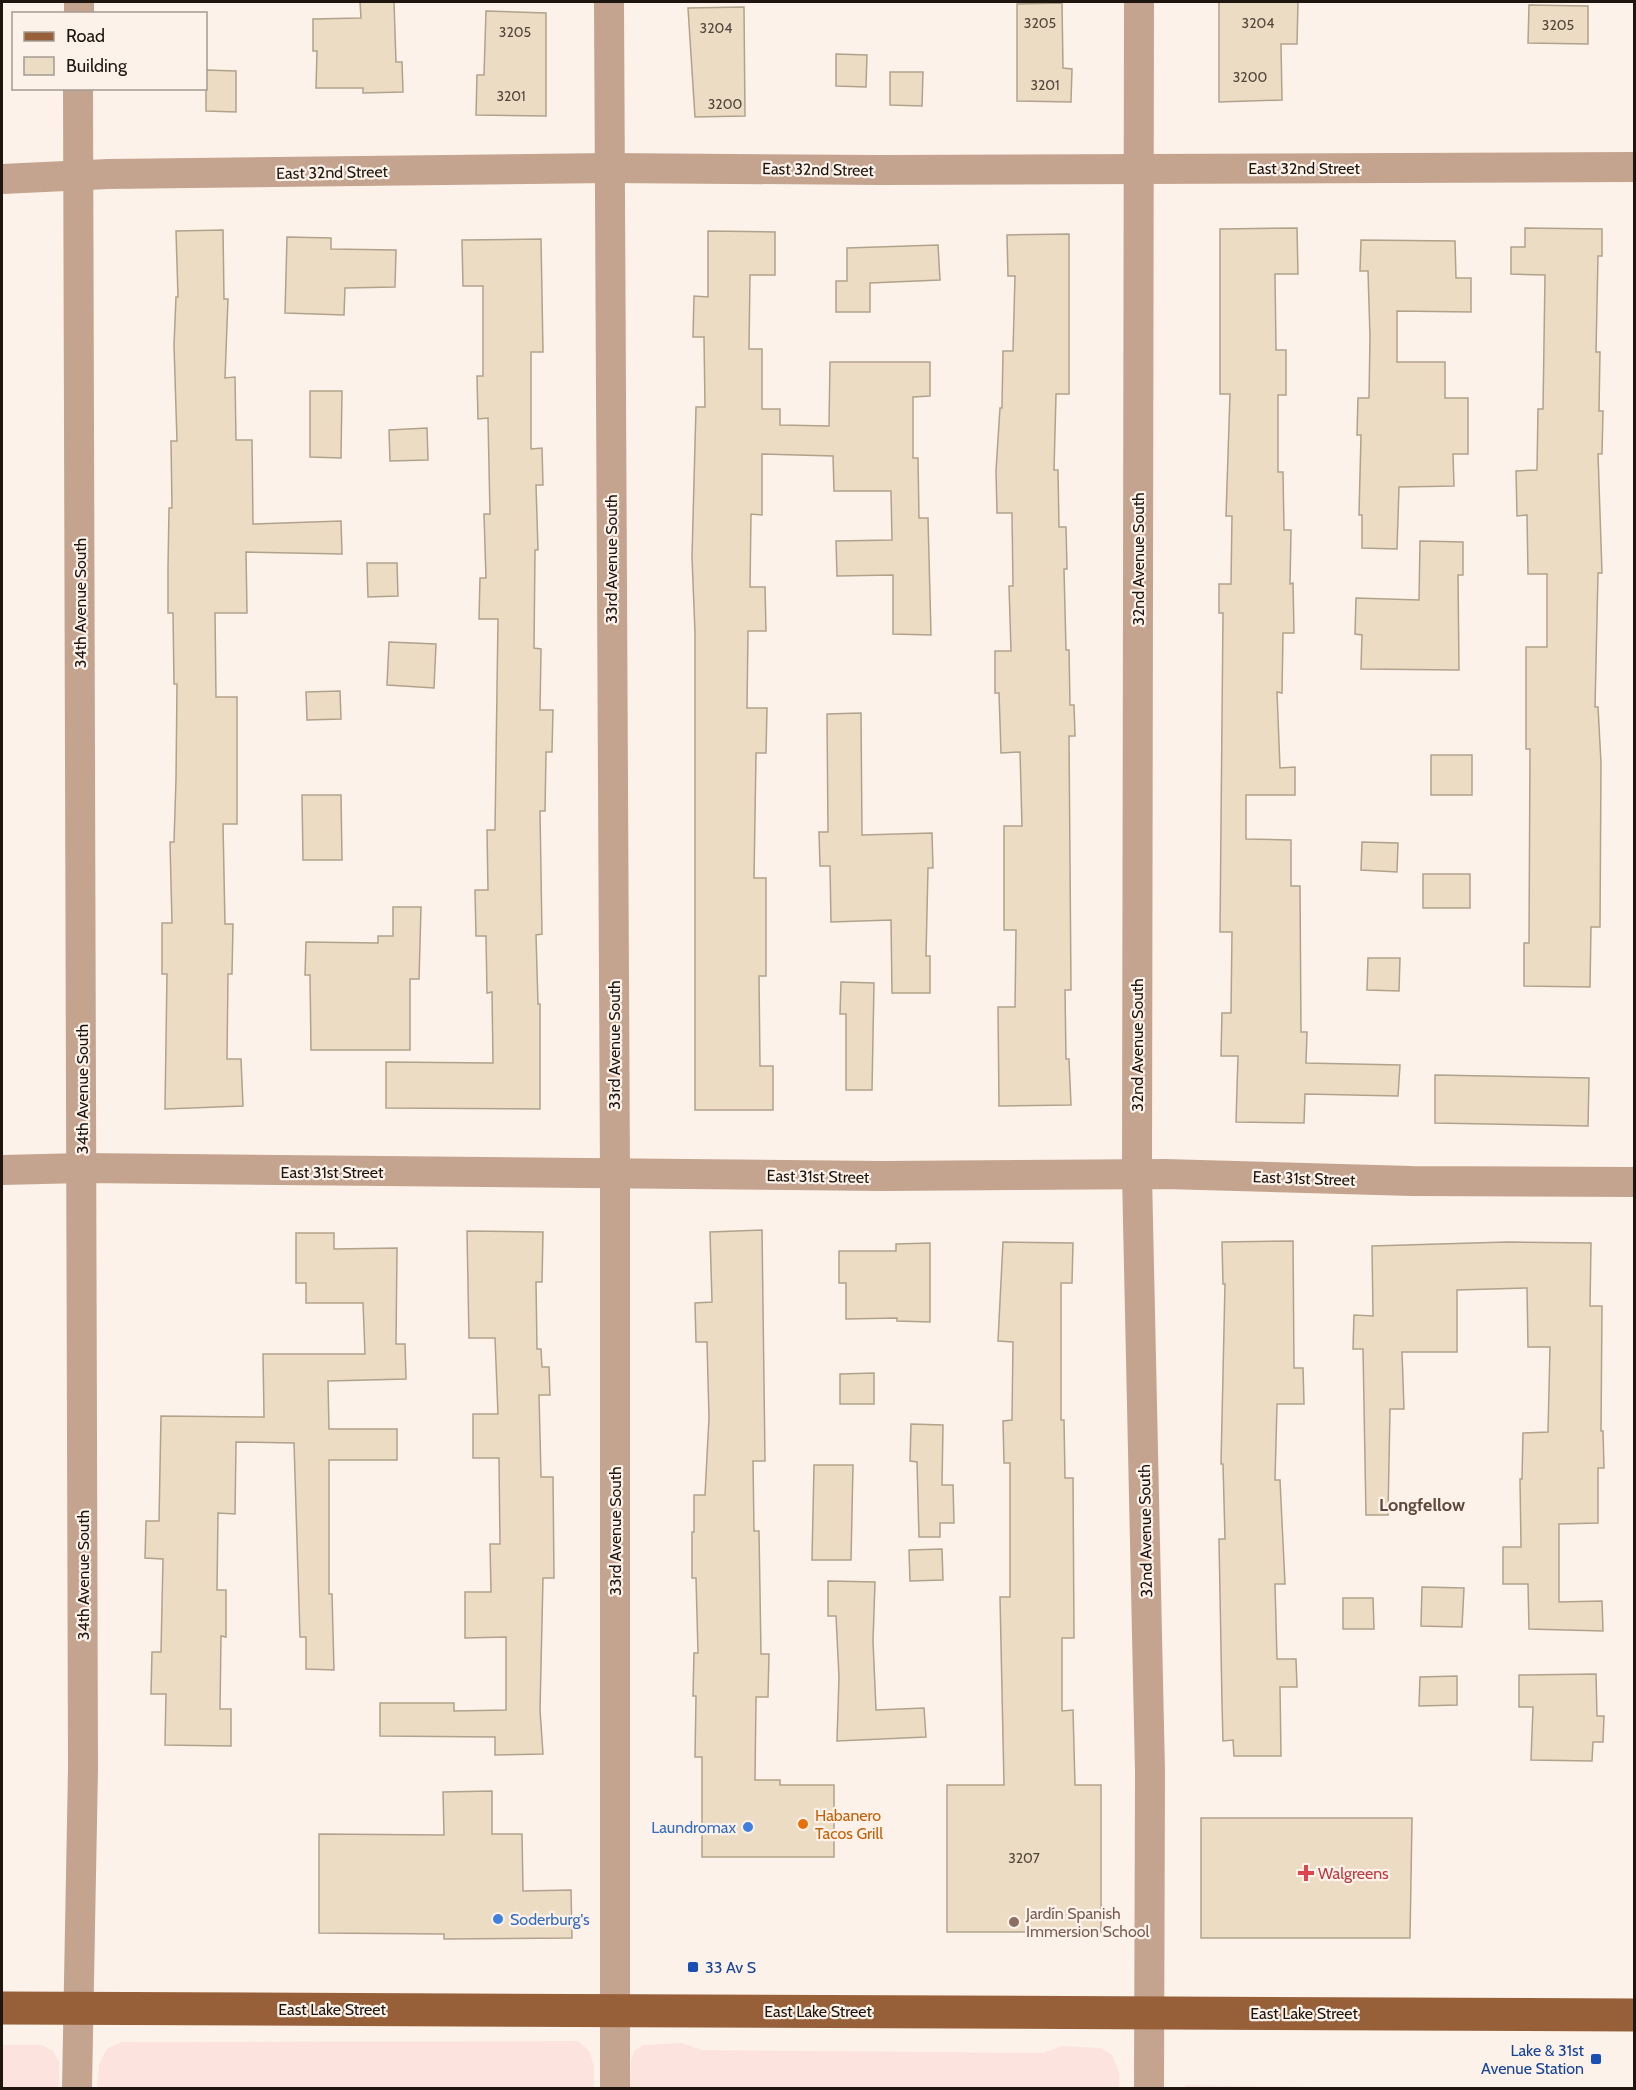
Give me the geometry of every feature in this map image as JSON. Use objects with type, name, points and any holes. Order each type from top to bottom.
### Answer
[{"type":"main road","name":"East Lake Street","points":[[2,2008],[1635,2015]]},
{"type":"street","name":"33rd Avenue South","points":[[609,2],[615,1174],[615,2088]]},
{"type":"street","name":"32nd Avenue South","points":[[1139,2],[1137,1175],[1150,1772],[1149,2088]]},
{"type":"street","name":"34th Avenue South","points":[[77,2088],[83,1768],[78,90]]},
{"type":"street","name":"East 32nd Street","points":[[2,179],[609,168],[1635,167]]},
{"type":"street","name":"East 31st Street","points":[[2,1170],[83,1168],[615,1174],[1137,1175],[1635,1182]]},
{"type":"shaded area","points":[[578,2041],[589,2051],[594,2065],[594,2088],[97,2088],[99,2064],[107,2049],[121,2042]]},
{"type":"shaded area","points":[[682,2043],[702,2050],[1043,2053],[1062,2046],[1101,2048],[1112,2055],[1119,2072],[1119,2088],[630,2088],[631,2060],[634,2051],[643,2045]]},
{"type":"shaded area","points":[[2,2045],[42,2045],[53,2051],[59,2062],[59,2088],[2,2088]]},
{"type":"shaded area","points":[[1185,2085],[1384,2088],[1185,2088]]},
{"type":"building","points":[[360,2],[394,2],[396,62],[402,62],[403,92],[363,93],[363,88],[316,88],[317,51],[313,51],[313,19],[361,18]]},
{"type":"building","points":[[1219,2],[1298,2],[1297,44],[1281,44],[1282,100],[1219,102]]},
{"type":"building","points":[[1062,3],[1063,68],[1072,69],[1071,102],[1017,101],[1017,4]]},
{"type":"building","points":[[1529,5],[1588,6],[1588,44],[1528,43]]},
{"type":"building","points":[[744,7],[745,116],[695,117],[688,8]]},
{"type":"building","points":[[486,11],[546,13],[546,116],[476,115],[477,75],[484,75]]},
{"type":"building","points":[[836,54],[867,55],[866,87],[836,86]]},
{"type":"building","points":[[207,70],[236,71],[236,112],[206,111]]},
{"type":"building","points":[[890,72],[923,72],[922,106],[890,105]]},
{"type":"building","points":[[1297,228],[1298,274],[1275,274],[1276,350],[1286,350],[1286,395],[1278,395],[1278,472],[1283,472],[1284,530],[1291,530],[1290,584],[1293,583],[1294,633],[1283,633],[1282,693],[1277,692],[1280,768],[1295,767],[1295,795],[1246,795],[1246,839],[1291,840],[1291,886],[1300,886],[1301,1032],[1307,1032],[1306,1063],[1400,1065],[1398,1096],[1305,1094],[1304,1123],[1236,1122],[1238,1056],[1221,1056],[1222,1013],[1231,1013],[1232,932],[1220,932],[1223,613],[1219,613],[1219,584],[1231,584],[1232,516],[1226,516],[1230,394],[1220,394],[1220,229]]},
{"type":"building","points":[[1525,228],[1602,229],[1602,256],[1598,256],[1596,352],[1600,352],[1599,411],[1603,411],[1602,454],[1598,454],[1602,573],[1598,573],[1595,707],[1598,707],[1601,763],[1600,927],[1591,927],[1590,987],[1524,986],[1524,943],[1529,943],[1530,749],[1526,749],[1526,647],[1547,647],[1547,574],[1528,574],[1527,515],[1517,516],[1516,471],[1537,470],[1538,409],[1543,409],[1545,275],[1511,274],[1511,247],[1525,247]]},
{"type":"building","points":[[223,230],[224,299],[228,299],[225,378],[235,377],[236,440],[252,440],[253,524],[341,521],[342,554],[246,552],[247,613],[215,613],[216,697],[237,697],[237,824],[223,824],[225,924],[233,924],[232,974],[228,974],[227,1059],[241,1059],[243,1106],[165,1109],[167,974],[162,974],[162,923],[172,923],[170,842],[174,842],[176,779],[177,684],[174,684],[173,613],[168,613],[168,568],[169,508],[172,508],[171,441],[177,441],[174,345],[176,297],[178,297],[176,231]]},
{"type":"building","points":[[708,231],[775,232],[775,275],[750,275],[749,349],[762,349],[762,409],[780,409],[780,425],[829,426],[830,362],[930,362],[930,396],[913,397],[913,458],[918,458],[919,518],[928,518],[931,635],[893,634],[893,575],[837,576],[836,541],[892,540],[891,491],[834,491],[833,456],[762,454],[762,515],[751,514],[750,587],[765,587],[766,631],[748,631],[747,708],[767,708],[766,753],[756,753],[754,878],[766,878],[766,976],[759,976],[760,1066],[773,1066],[773,1110],[695,1110],[695,632],[692,557],[696,407],[705,407],[704,337],[693,337],[694,296],[708,297]]},
{"type":"building","points":[[1069,234],[1069,394],[1056,394],[1054,470],[1058,470],[1059,527],[1066,527],[1067,569],[1064,569],[1066,650],[1069,650],[1070,705],[1074,705],[1075,736],[1069,736],[1071,990],[1065,990],[1066,1059],[1069,1059],[1071,1105],[999,1106],[998,1007],[1015,1007],[1016,930],[1004,930],[1004,826],[1022,826],[1020,752],[1001,753],[999,693],[995,693],[995,651],[1011,651],[1009,586],[1013,586],[1012,513],[997,513],[996,471],[1000,408],[1002,408],[1003,351],[1013,351],[1015,276],[1008,276],[1007,235]]},
{"type":"building","points":[[287,237],[331,238],[331,249],[396,250],[395,287],[345,288],[344,315],[285,313]]},
{"type":"building","points":[[541,239],[543,352],[531,352],[531,449],[542,448],[543,485],[536,485],[538,550],[535,550],[534,648],[541,649],[540,710],[553,710],[552,752],[546,752],[545,811],[540,811],[542,934],[536,935],[538,1004],[540,1004],[540,1109],[386,1108],[386,1062],[493,1063],[492,992],[487,993],[486,936],[476,936],[475,890],[488,890],[487,830],[495,830],[498,619],[479,619],[480,578],[486,578],[484,514],[490,514],[488,418],[478,419],[477,376],[483,376],[483,286],[463,286],[462,240]]},
{"type":"building","points":[[1361,240],[1455,241],[1456,278],[1471,278],[1471,312],[1397,311],[1397,362],[1445,362],[1445,398],[1468,398],[1468,454],[1453,454],[1454,486],[1399,487],[1397,549],[1362,548],[1362,515],[1359,515],[1361,435],[1357,435],[1358,398],[1369,398],[1370,337],[1368,271],[1360,271]]},
{"type":"building","points":[[938,245],[940,280],[870,283],[870,312],[836,312],[836,281],[847,281],[847,248]]},
{"type":"building","points":[[310,391],[342,391],[341,458],[310,457]]},
{"type":"building","points":[[427,428],[428,460],[390,461],[389,430]]},
{"type":"building","points":[[1420,541],[1463,542],[1463,575],[1458,575],[1459,670],[1361,669],[1362,635],[1355,634],[1356,598],[1419,600]]},
{"type":"building","points":[[367,563],[397,563],[398,596],[368,597]]},
{"type":"building","points":[[389,642],[436,644],[434,688],[387,685]]},
{"type":"building","points":[[340,691],[341,719],[307,720],[306,692]]},
{"type":"building","points":[[861,713],[862,835],[932,833],[933,868],[928,868],[926,956],[930,956],[930,993],[892,993],[891,920],[831,922],[830,866],[820,866],[819,832],[828,832],[827,714]]},
{"type":"building","points":[[1431,755],[1472,755],[1472,795],[1431,795]]},
{"type":"building","points":[[302,795],[341,795],[342,860],[303,860]]},
{"type":"building","points":[[1362,842],[1398,843],[1397,872],[1361,870]]},
{"type":"building","points":[[1423,874],[1470,874],[1470,908],[1423,908]]},
{"type":"building","points":[[393,907],[421,907],[419,979],[410,979],[410,1050],[311,1050],[310,975],[305,975],[306,942],[378,943],[378,936],[393,936]]},
{"type":"building","points":[[1368,958],[1400,958],[1399,991],[1367,990]]},
{"type":"building","points":[[841,982],[874,983],[872,1090],[846,1090],[846,1014],[840,1014]]},
{"type":"building","points":[[1435,1075],[1589,1078],[1588,1126],[1435,1123]]},
{"type":"building","points":[[762,1230],[765,1461],[753,1461],[754,1531],[759,1531],[761,1654],[769,1654],[768,1697],[756,1697],[755,1780],[780,1780],[780,1785],[834,1785],[834,1857],[702,1857],[702,1757],[695,1757],[696,1696],[693,1696],[694,1653],[698,1653],[696,1578],[692,1578],[692,1532],[694,1532],[694,1495],[705,1495],[709,1418],[707,1342],[696,1342],[695,1303],[712,1302],[710,1232]]},
{"type":"building","points":[[467,1231],[543,1232],[542,1282],[536,1282],[537,1349],[541,1349],[542,1367],[549,1367],[550,1395],[539,1395],[541,1477],[553,1477],[554,1578],[543,1578],[540,1710],[543,1754],[495,1755],[495,1737],[380,1736],[380,1703],[454,1703],[454,1711],[506,1710],[506,1637],[465,1638],[465,1592],[491,1592],[490,1544],[500,1544],[499,1458],[473,1458],[473,1414],[498,1414],[495,1338],[469,1338]]},
{"type":"building","points":[[296,1233],[334,1233],[334,1249],[397,1248],[396,1344],[405,1344],[406,1379],[328,1381],[329,1429],[397,1429],[397,1460],[329,1460],[329,1594],[332,1594],[334,1670],[306,1669],[306,1637],[300,1637],[294,1443],[236,1442],[235,1514],[218,1513],[217,1590],[226,1590],[226,1637],[221,1636],[220,1709],[231,1709],[231,1746],[165,1745],[166,1694],[151,1694],[152,1652],[161,1652],[163,1559],[145,1558],[146,1521],[159,1521],[161,1416],[264,1417],[263,1354],[365,1354],[363,1303],[306,1303],[306,1283],[296,1283]]},
{"type":"building","points":[[1293,1241],[1294,1368],[1303,1368],[1304,1404],[1277,1404],[1275,1480],[1280,1480],[1285,1584],[1275,1584],[1277,1659],[1296,1659],[1297,1687],[1280,1687],[1281,1756],[1234,1756],[1233,1740],[1223,1741],[1222,1703],[1219,1539],[1225,1539],[1223,1464],[1221,1464],[1225,1284],[1223,1284],[1222,1242]]},
{"type":"building","points":[[1003,1242],[1073,1243],[1072,1283],[1061,1283],[1061,1420],[1064,1420],[1065,1478],[1073,1478],[1074,1638],[1062,1638],[1062,1711],[1073,1710],[1075,1785],[1101,1785],[1101,1932],[947,1932],[947,1785],[1004,1785],[1000,1597],[1010,1597],[1010,1463],[1004,1463],[1003,1421],[1012,1420],[1013,1342],[998,1341]]},
{"type":"building","points":[[1507,1242],[1591,1243],[1590,1306],[1602,1306],[1601,1431],[1603,1431],[1604,1468],[1598,1468],[1598,1523],[1559,1524],[1559,1602],[1602,1601],[1603,1631],[1529,1629],[1528,1584],[1503,1584],[1503,1547],[1521,1547],[1520,1479],[1522,1479],[1523,1433],[1548,1432],[1550,1347],[1528,1347],[1527,1288],[1457,1290],[1457,1352],[1402,1352],[1404,1409],[1390,1409],[1388,1515],[1366,1515],[1363,1349],[1353,1349],[1354,1315],[1373,1316],[1372,1246]]},
{"type":"building","points":[[930,1243],[930,1322],[897,1321],[897,1318],[846,1319],[846,1283],[839,1283],[839,1251],[896,1251],[896,1244]]},
{"type":"building","points":[[874,1373],[874,1404],[840,1404],[840,1374]]},
{"type":"building","points":[[911,1424],[943,1425],[942,1485],[953,1485],[954,1523],[940,1523],[940,1537],[919,1537],[917,1462],[910,1461]]},
{"type":"building","points":[[814,1465],[853,1465],[851,1560],[812,1560]]},
{"type":"building","points":[[942,1549],[943,1580],[910,1581],[909,1550]]},
{"type":"building","points":[[828,1581],[875,1582],[873,1641],[876,1710],[924,1708],[926,1737],[837,1741],[839,1677],[836,1616],[828,1616]]},
{"type":"building","points":[[1422,1587],[1464,1588],[1462,1627],[1421,1626]]},
{"type":"building","points":[[1343,1598],[1373,1598],[1374,1629],[1343,1629]]},
{"type":"building","points":[[1596,1674],[1597,1716],[1604,1716],[1603,1742],[1593,1742],[1592,1761],[1531,1760],[1533,1707],[1519,1707],[1519,1675]]},
{"type":"building","points":[[1457,1676],[1457,1705],[1419,1706],[1420,1677]]},
{"type":"building","points":[[492,1791],[492,1834],[522,1834],[523,1891],[571,1890],[572,1938],[444,1939],[444,1934],[319,1933],[319,1834],[444,1835],[443,1792]]},
{"type":"building","name":"Walgreens","points":[[1201,1818],[1412,1818],[1410,1938],[1201,1938]]},
{"type":"place","name":"Habanero Tacos Grill","points":[[803,1824]]},
{"type":"place","name":"Laundromax","points":[[748,1827]]},
{"type":"place","name":"Walgreens","points":[[1306,1873]]},
{"type":"place","name":"Soderburg's","points":[[498,1919]]},
{"type":"place","name":"Jardín Spanish Immersion School","points":[[1014,1922]]},
{"type":"place","name":"33 Av S","points":[[693,1967]]},
{"type":"place","name":"Lake & 31st Avenue Station","points":[[1596,2059]]},
{"type":"district","name":"Longfellow","points":[[1422,1505]]}]
